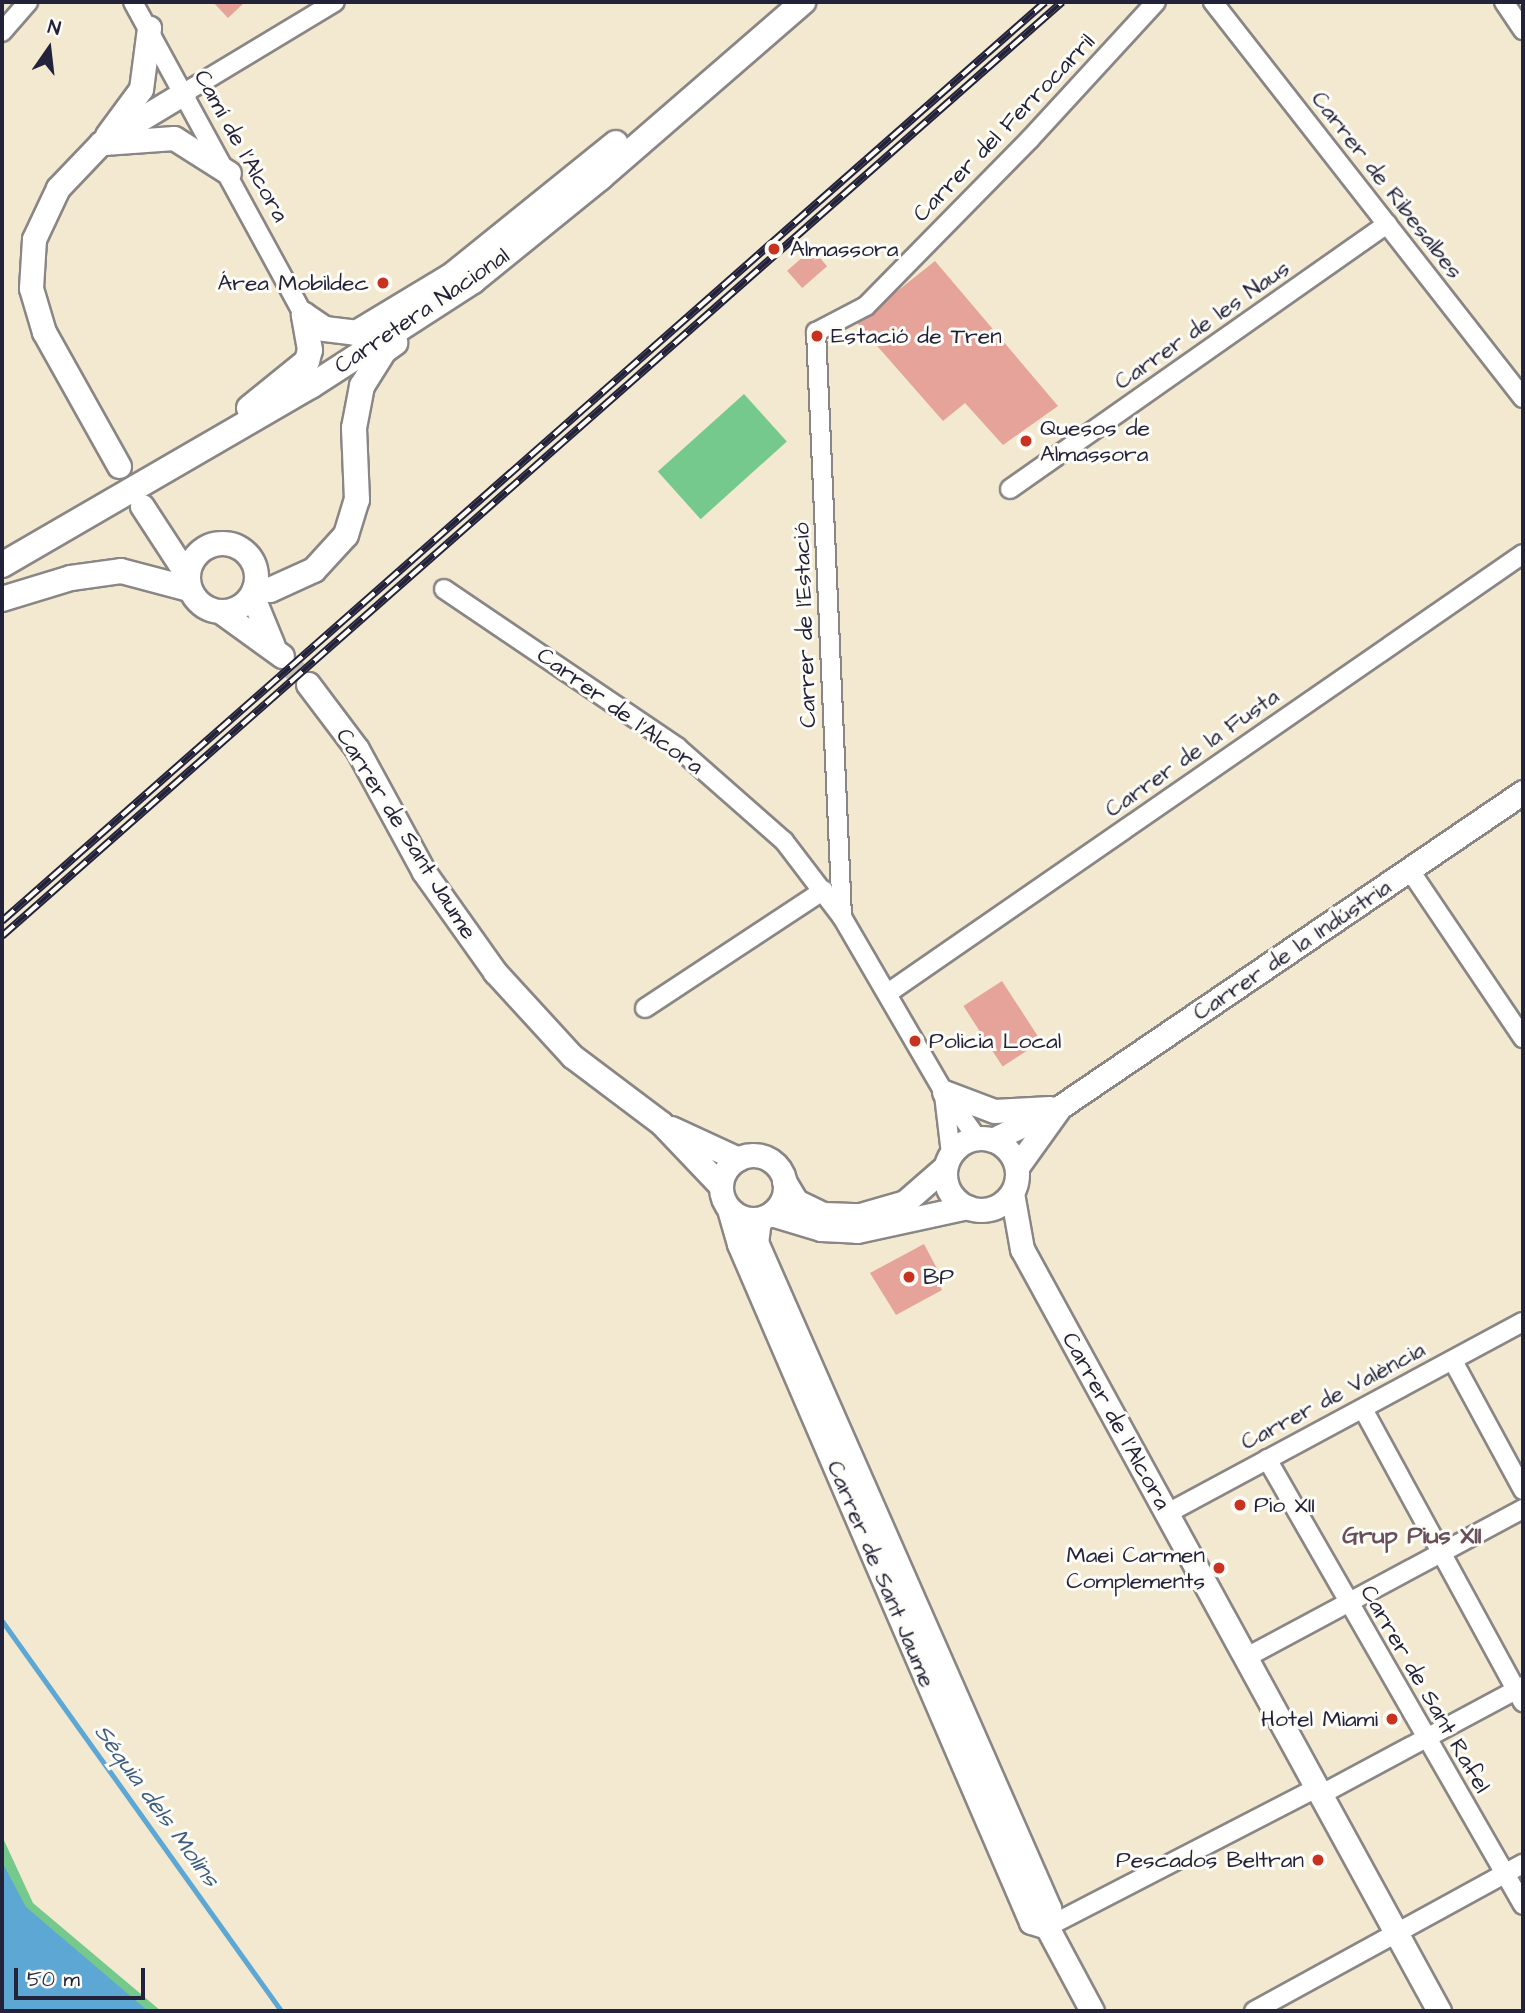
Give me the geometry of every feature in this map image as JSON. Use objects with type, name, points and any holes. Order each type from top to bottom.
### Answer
[{"type":"main road","name":"Carretera Nacional","points":[[2,547],[308,376],[462,278],[777,2]]},
{"type":"main road","name":"Carretera Nacional","points":[[2,565],[289,400],[590,186],[803,2]]},
{"type":"main road","points":[[304,316],[326,329],[356,333],[462,278]]},
{"type":"main road","points":[[253,592],[270,590],[314,570],[346,535],[357,500],[354,428],[362,386],[384,351],[445,308],[462,278]]},
{"type":"main road","points":[[249,408],[307,361],[310,350],[304,316]]},
{"type":"main road","points":[[2,599],[71,578],[121,571],[188,582]]},
{"type":"street","points":[[2,32],[28,2]]},
{"type":"street","name":"Camí de l'Alcora","points":[[133,2],[229,173],[304,316]]},
{"type":"street","points":[[101,144],[335,2]]},
{"type":"street","name":"Carrer del Ferrocarril","points":[[816,332],[866,306],[1030,139],[1156,2]]},
{"type":"street","name":"Carrer de Ribesalbes","points":[[1213,2],[1523,398]]},
{"type":"street","points":[[1504,2],[1523,30]]},
{"type":"street","points":[[119,466],[44,332],[31,288],[34,239],[58,188],[101,144],[141,89],[149,28]]},
{"type":"street","points":[[101,144],[174,138],[229,173]]},
{"type":"street","name":"Carrer de les Naus","points":[[1010,489],[1387,225]]},
{"type":"street","name":"Carrer de l'Estació","points":[[816,332],[842,917]]},
{"type":"street","points":[[142,506],[188,582],[207,608],[221,612],[277,651],[253,592],[256,569],[245,551],[226,542],[206,546],[158,532]]},
{"type":"street","points":[[188,582],[192,558],[206,546]]},
{"type":"street","name":"Carrer de la Fusta","points":[[888,993],[1523,554]]},
{"type":"street","name":"Carrer de l'Alcora","points":[[444,589],[677,747],[784,841],[842,917],[944,1091],[985,1139]]},
{"type":"street","points":[[221,612],[239,607],[253,592]]},
{"type":"street","name":"Carrer de Sant Jaume","points":[[308,684],[357,750],[424,872],[495,972],[572,1056],[661,1123],[721,1186]]},
{"type":"street","name":"Carrer de la Indústria","points":[[985,1139],[1060,1107],[1523,792]]},
{"type":"street","points":[[1409,869],[1523,1038]]},
{"type":"street","points":[[645,1008],[824,890]]},
{"type":"street","points":[[944,1091],[994,1111],[1060,1107]]},
{"type":"street","name":"Carrer de l'Alcora","points":[[944,1091],[948,1160]]},
{"type":"street","name":"Carrer de la Indústria","points":[[1017,1167],[1060,1107]]},
{"type":"street","name":"Carrer de Sant Jaume","points":[[661,1123],[738,1159]]},
{"type":"street","points":[[985,1139],[1010,1152],[1017,1167],[1012,1193],[1003,1202],[982,1214],[857,1231],[821,1229],[765,1216],[738,1216],[729,1209],[721,1186],[726,1170],[738,1159],[767,1159],[796,1201],[822,1214],[860,1215],[905,1202],[962,1143],[985,1139]]},
{"type":"street","points":[[948,1160],[949,1190],[1022,1249]]},
{"type":"street","points":[[765,1216],[783,1199],[784,1181]]},
{"type":"street","name":"Carrer de l'Alcora","points":[[1012,1193],[1022,1249],[1438,2011]]},
{"type":"street","name":"Carrer de Sant Jaume","points":[[729,1209],[739,1244],[1031,1922],[1047,1927]]},
{"type":"street","name":"Carrer de Sant Jaume","points":[[765,1216],[756,1242],[1049,1908],[1047,1927],[1092,2011]]},
{"type":"street","name":"Carrer de València","points":[[1166,1514],[1523,1322]]},
{"type":"street","points":[[1453,1361],[1523,1490]]},
{"type":"street","points":[[1047,1927],[1521,1693],[1363,1409]]},
{"type":"street","name":"Carrer de Sant Rafel","points":[[1267,1459],[1424,1739],[1523,1905]]},
{"type":"street","points":[[1245,1658],[1523,1509]]},
{"type":"street","points":[[1254,2011],[1523,1864]]},
{"type":"green space","points":[[744,394],[787,442],[701,519],[658,472]]},
{"type":"green space","points":[[2,1836],[33,1903],[161,2011],[2,2011]]},
{"type":"water","points":[[2,1862],[26,1907],[148,2011],[2,2011]]},
{"type":"building","points":[[213,2],[245,2],[228,18]]},
{"type":"building","points":[[812,249],[827,266],[802,288],[787,271]]},
{"type":"building","points":[[935,261],[1058,406],[1003,445],[965,403],[943,421],[857,323]]},
{"type":"building","points":[[1002,981],[1041,1041],[1003,1066],[963,1006]]},
{"type":"building","points":[[924,1244],[941,1276],[936,1279],[942,1290],[896,1315],[870,1273]]},
{"type":"waterway","name":"Séquia dels Molins","points":[[2,1621],[281,2011]]},
{"type":"tunnel","points":[[282,656],[308,684]]},
{"type":"railway","points":[[2,921],[1045,2]]},
{"type":"railway","points":[[2,936],[1062,2]]},
{"type":"place","name":"Almassora","points":[[774,249]]},
{"type":"place","name":"Área Mobildec","points":[[383,283]]},
{"type":"place","name":"Estació de Tren","points":[[817,336]]},
{"type":"place","name":"Quesos de Almassora","points":[[1026,441]]},
{"type":"place","name":"Policia Local","points":[[915,1041]]},
{"type":"place","name":"BP","points":[[909,1277]]},
{"type":"place","name":"Pio XII","points":[[1240,1505]]},
{"type":"place","name":"Maei Carmen Complements","points":[[1219,1568]]},
{"type":"place","name":"Hotel Miami","points":[[1392,1719]]},
{"type":"place","name":"Pescados Beltran","points":[[1318,1860]]},
{"type":"district","name":"Grup Pius XII","points":[[1412,1537]]}]
